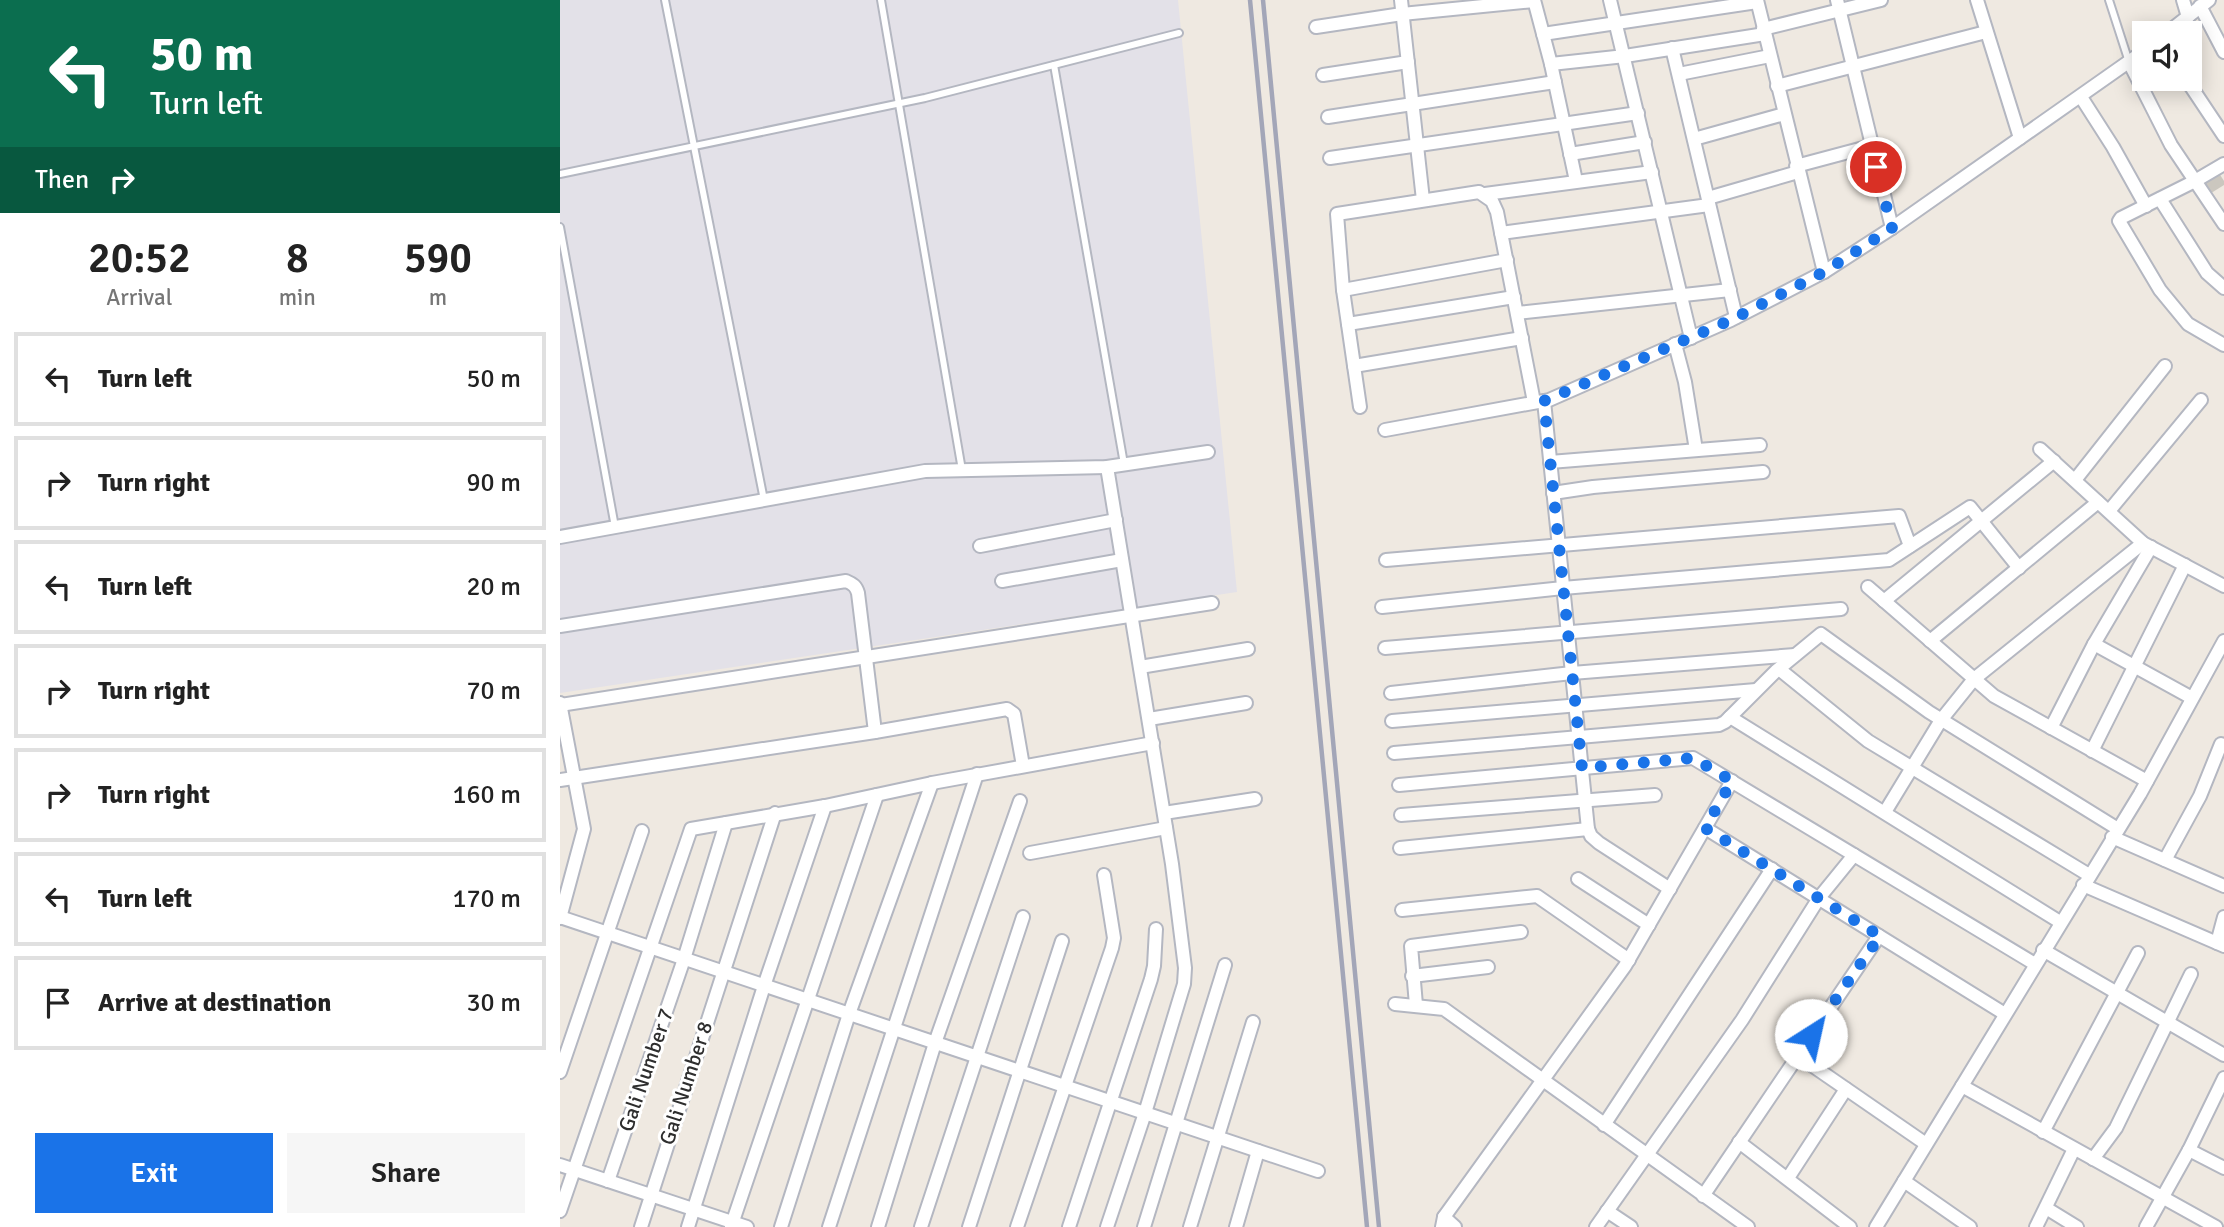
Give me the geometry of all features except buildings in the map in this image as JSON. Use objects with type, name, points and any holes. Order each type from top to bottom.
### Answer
[{"type":"street","points":[[1316,27],[1401,7],[1534,0],[1576,181]]},
{"type":"street","points":[[1610,0],[1691,338]]},
{"type":"street","points":[[1551,64],[1625,56],[1764,31],[1838,5],[1881,0]]},
{"type":"street","points":[[1977,0],[2020,138]]},
{"type":"street","points":[[2183,0],[2188,18]]},
{"type":"street","points":[[1543,34],[1757,1],[1824,272]]},
{"type":"street","points":[[2184,21],[2205,3],[2224,52]]},
{"type":"street","points":[[1838,5],[1892,228]]},
{"type":"street","points":[[1401,7],[1423,201]]},
{"type":"street","points":[[1777,86],[1986,32]]},
{"type":"street","points":[[1672,48],[1736,317]]},
{"type":"street","points":[[1679,74],[1770,56]]},
{"type":"street","points":[[1385,430],[1539,401],[1736,317],[1824,272],[1892,228],[2132,60]]},
{"type":"street","points":[[1323,75],[1408,62]]},
{"type":"street","points":[[2129,62],[2171,145],[2224,224]]},
{"type":"street","points":[[1328,117],[1555,82]]},
{"type":"street","points":[[2194,91],[2224,136]]},
{"type":"street","points":[[2081,97],[2146,206]]},
{"type":"street","points":[[1330,158],[1638,113]]},
{"type":"street","points":[[1694,139],[1784,114]]},
{"type":"street","points":[[1570,154],[1645,142]]},
{"type":"street","points":[[1501,233],[1661,212],[1709,201],[1871,146]]},
{"type":"street","points":[[2224,164],[2121,218],[2119,223],[2160,290],[2188,324],[2224,345]]},
{"type":"street","points":[[1485,194],[1652,172]]},
{"type":"street","points":[[1360,407],[1343,290],[1337,214],[1479,192],[1485,194],[1497,212],[1550,462],[1588,829],[1591,836],[1600,843],[1670,889]]},
{"type":"street","points":[[2160,198],[2207,273],[2224,288]]},
{"type":"street","points":[[1343,290],[1507,260]]},
{"type":"street","points":[[1517,313],[1730,290]]},
{"type":"street","points":[[1348,324],[1514,297]]},
{"type":"street","points":[[1354,366],[1522,338]]},
{"type":"street","points":[[1675,344],[1685,382],[1696,450]]},
{"type":"street","points":[[2074,480],[2165,366]]},
{"type":"street","points":[[2109,512],[2201,400]]},
{"type":"street","points":[[1550,462],[1760,445]]},
{"type":"street","points":[[2040,449],[2147,545],[2224,586]]},
{"type":"street","points":[[560,537],[925,471],[1107,467],[1208,452]]},
{"type":"street","points":[[1884,601],[2054,461]]},
{"type":"street","points":[[1107,467],[1164,813],[1185,975],[1145,1113],[1107,1227]]},
{"type":"street","points":[[1553,493],[1763,472]]},
{"type":"street","points":[[1930,641],[2098,502]]},
{"type":"street","points":[[1382,607],[1889,559],[1970,507],[2019,568]]},
{"type":"street","points":[[1386,560],[1899,516],[1910,546]]},
{"type":"street","points":[[980,546],[1116,520]]},
{"type":"street","points":[[2051,728],[2147,545]]},
{"type":"street","points":[[1885,812],[1941,720],[1974,679],[2147,545]]},
{"type":"street","points":[[1002,581],[1122,560]]},
{"type":"street","points":[[2092,751],[2185,565]]},
{"type":"street","points":[[560,625],[846,581],[857,587],[859,593],[875,732]]},
{"type":"street","points":[[1868,587],[1994,696],[2147,781]]},
{"type":"street","points":[[1212,603],[560,704],[583,824],[583,837],[560,917],[1318,1171]]},
{"type":"street","points":[[1385,648],[1841,609]]},
{"type":"street","points":[[1394,753],[1725,723],[1779,668],[1819,635],[1825,635],[1941,720],[2115,833],[2165,860],[2224,886]]},
{"type":"street","points":[[1876,1227],[2147,781],[2224,640]]},
{"type":"street","points":[[2094,644],[2192,698]]},
{"type":"street","points":[[1140,667],[1248,649]]},
{"type":"street","points":[[1391,693],[1572,673],[1795,655]]},
{"type":"street","points":[[1779,668],[1868,741],[2086,880],[2220,944],[2224,917]]},
{"type":"street","points":[[1392,720],[1756,690]]},
{"type":"street","points":[[1149,719],[1246,703]]},
{"type":"street","points":[[560,780],[1011,710],[1023,766]]},
{"type":"street","points":[[1730,717],[2060,922]]},
{"type":"street","points":[[560,1211],[689,830],[1153,743]]},
{"type":"street","points":[[2165,860],[2200,796],[2221,744]]},
{"type":"street","points":[[1399,785],[1693,758],[2035,964]]},
{"type":"street","points":[[829,1227],[977,774]]},
{"type":"street","points":[[1455,1227],[1443,1222],[1629,960],[1732,781]]},
{"type":"street","points":[[781,1227],[849,1014],[932,783]]},
{"type":"street","points":[[732,1225],[877,795]]},
{"type":"street","points":[[1401,815],[1655,795]]},
{"type":"street","points":[[1164,813],[1255,799]]},
{"type":"street","points":[[878,1227],[935,1043],[1020,801]]},
{"type":"street","points":[[688,1227],[764,986],[825,806]]},
{"type":"street","name":"Gali Number 8","points":[[641,1227],[775,813]]},
{"type":"street","name":"Gali Number 7","points":[[608,1181],[684,959],[726,823]]},
{"type":"street","points":[[1030,853],[1166,828]]},
{"type":"street","points":[[1705,828],[2005,1014]]},
{"type":"street","points":[[1400,848],[1588,829]]},
{"type":"street","points":[[560,1072],[642,831]]},
{"type":"street","points":[[1596,1227],[1742,1020],[1819,898],[1854,855]]},
{"type":"street","points":[[1604,1125],[1772,869]]},
{"type":"street","points":[[1017,1227],[1112,948],[1114,938],[1104,875]]},
{"type":"street","points":[[1578,879],[1649,925]]},
{"type":"street","points":[[1402,910],[1538,896],[1629,960]]},
{"type":"street","points":[[921,1227],[1023,917]]},
{"type":"street","points":[[1069,1227],[1151,979],[1156,929]]},
{"type":"street","points":[[1416,1005],[1411,946],[1521,932]]},
{"type":"street","points":[[1703,1196],[1880,936]]},
{"type":"street","points":[[969,1227],[1062,941]]},
{"type":"street","points":[[2043,950],[2224,1055]]},
{"type":"street","points":[[2043,1132],[2138,953]]},
{"type":"street","points":[[1143,1227],[1225,965]]},
{"type":"street","points":[[1412,976],[1488,967]]},
{"type":"street","points":[[2094,1160],[2116,1128],[2191,974]]},
{"type":"street","points":[[1395,1004],[1444,1009],[1748,1227]]},
{"type":"street","points":[[1189,1227],[1253,1022]]},
{"type":"street","points":[[1797,1055],[1926,1144]]},
{"type":"street","points":[[2146,1227],[2189,1150],[2224,1078]]},
{"type":"street","points":[[1962,1086],[2216,1227]]},
{"type":"street","points":[[1788,1178],[1846,1089]]},
{"type":"street","points":[[1739,1142],[1850,1227]]},
{"type":"street","points":[[2036,1227],[2074,1149]]},
{"type":"street","points":[[2189,1150],[2224,1168]]},
{"type":"street","points":[[1236,1227],[1258,1151]]},
{"type":"street","points":[[560,1165],[732,1225],[747,1227]]},
{"type":"street","points":[[1905,1181],[1970,1227]]},
{"type":"street","points":[[2046,1208],[2077,1227]]},
{"type":"street","points":[[1607,1211],[1631,1227]]},
{"type":"lane","points":[[665,0],[764,500]]},
{"type":"lane","points":[[881,0],[962,470]]},
{"type":"lane","points":[[2109,0],[2129,62]]},
{"type":"lane","points":[[560,174],[898,104],[1179,33]]},
{"type":"lane","points":[[1054,65],[1124,464]]},
{"type":"lane","points":[[560,227],[615,527]]},
{"type":"shaded area","points":[[560,0],[1178,0],[1237,592],[560,693]]},
{"type":"railway","points":[[1250,0],[1367,1227]]},
{"type":"railway","points":[[1263,0],[1379,1227]]},
{"type":"route","points":[[1811,1035],[1880,936],[1705,828],[1732,781],[1693,758],[1582,768],[1544,401],[1731,320],[1824,272],[1892,228],[1876,167]]}]
